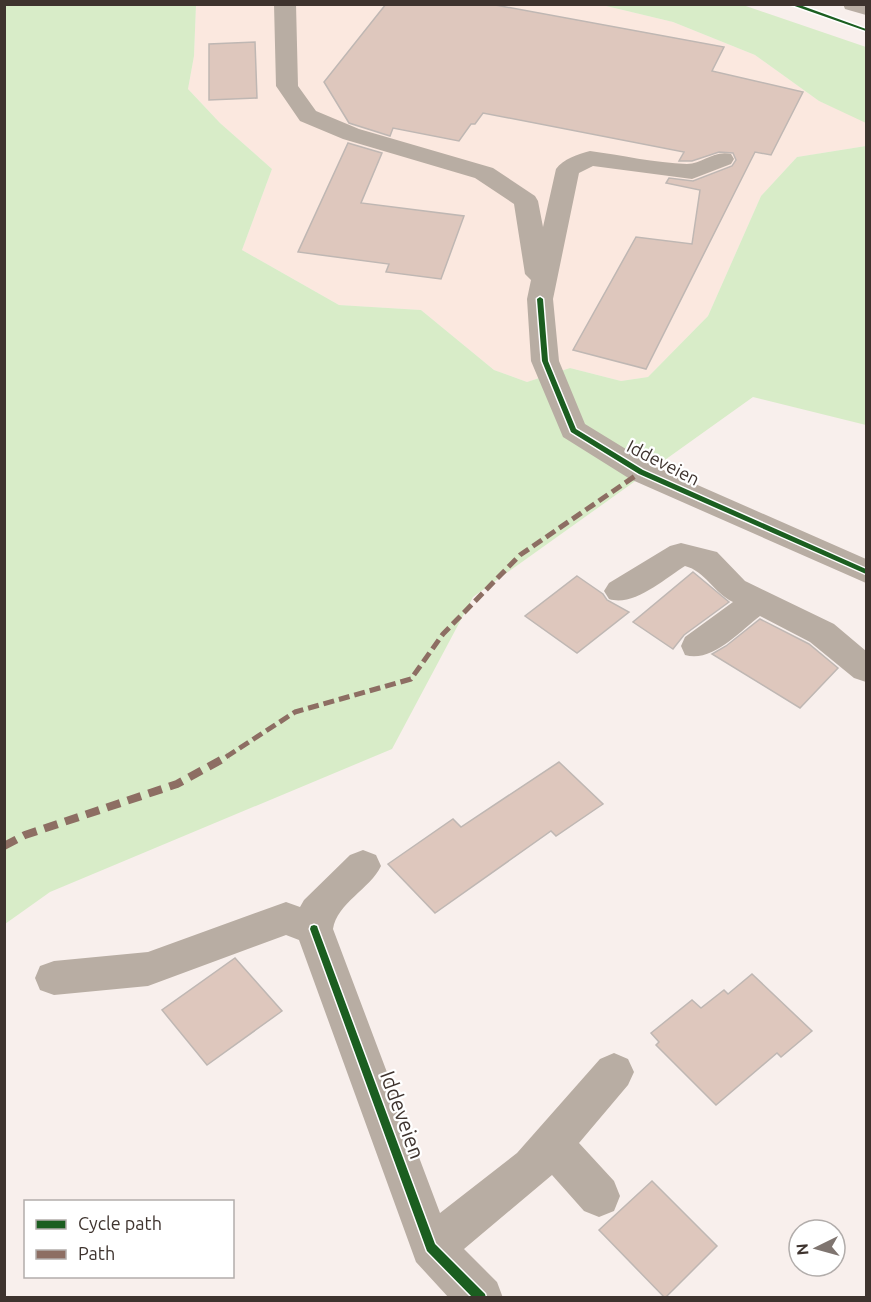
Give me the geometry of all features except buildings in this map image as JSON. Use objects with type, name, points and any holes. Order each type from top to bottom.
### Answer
[{"type":"street","points":[[285,4],[287,86],[308,116],[351,134],[484,173],[526,201],[541,296]]},
{"type":"street","points":[[853,4],[867,9]]},
{"type":"street","points":[[541,296],[568,169],[590,158],[692,172],[722,159]]},
{"type":"street","name":"Iddeveien","points":[[541,296],[545,361],[573,430],[641,472],[867,572]]},
{"type":"street","points":[[620,591],[681,554],[706,560],[734,589],[822,633],[867,669]]},
{"type":"street","points":[[697,646],[757,601]]},
{"type":"street","points":[[54,978],[148,969],[286,918],[314,929],[317,911],[363,866]]},
{"type":"street","name":"Iddeveien","points":[[314,929],[431,1247],[482,1298]]},
{"type":"street","points":[[431,1247],[532,1167],[614,1072]]},
{"type":"street","points":[[552,1144],[599,1196]]},
{"type":"shaded area","points":[[196,5],[602,5],[673,22],[755,55],[819,101],[864,120],[866,146],[797,157],[761,196],[708,316],[648,377],[621,381],[570,368],[527,382],[494,370],[421,310],[339,305],[242,250],[272,169],[220,123],[188,89],[194,56]]},
{"type":"green space","points":[[5,5],[196,5],[194,56],[188,89],[220,123],[272,169],[242,250],[339,305],[421,310],[494,370],[527,382],[570,368],[621,381],[648,377],[708,316],[761,196],[797,157],[866,146],[866,425],[753,397],[473,597],[392,749],[50,892],[5,924]]},
{"type":"green space","points":[[602,5],[743,5],[866,47],[866,123],[819,101],[755,55],[673,22]]},
{"type":"marked path","points":[[4,846],[25,835],[177,784],[241,749],[295,712],[411,679],[443,634],[520,555],[641,472]]},
{"type":"cycle path","points":[[791,4],[866,30]]},
{"type":"cycle path","points":[[540,299],[545,361],[573,430],[641,472],[866,572]]},
{"type":"cycle path","points":[[314,929],[431,1247],[481,1298]]}]
